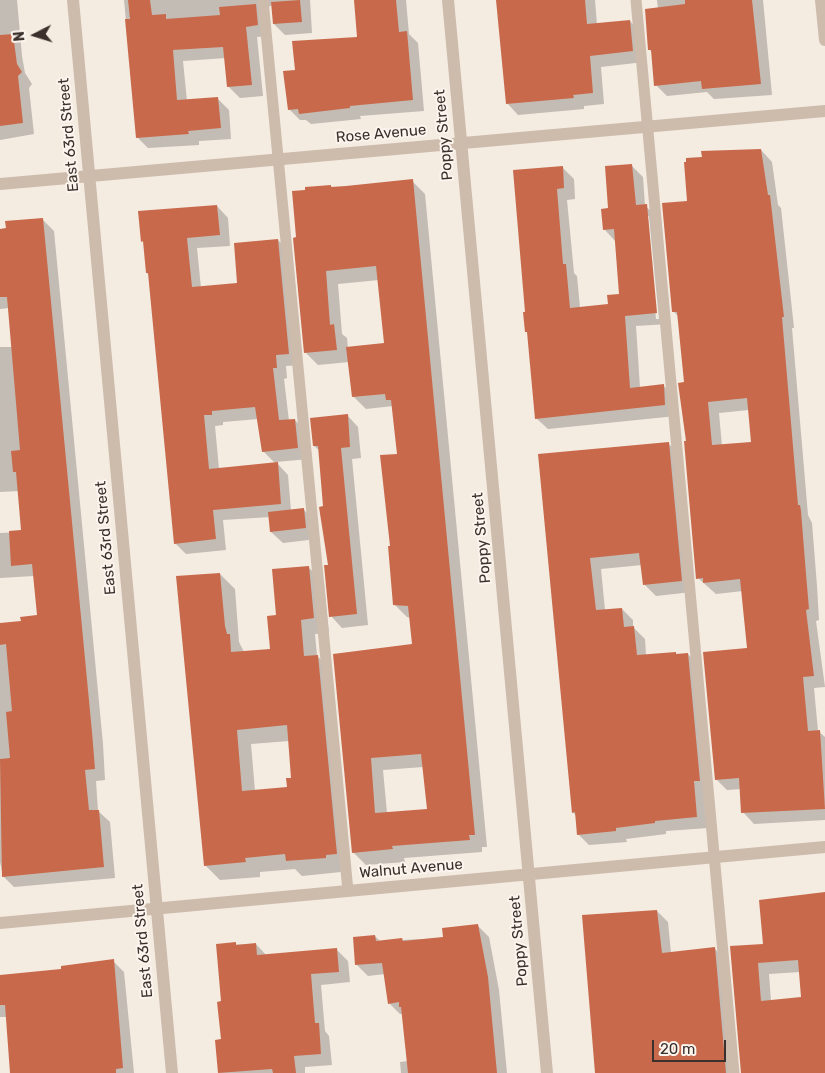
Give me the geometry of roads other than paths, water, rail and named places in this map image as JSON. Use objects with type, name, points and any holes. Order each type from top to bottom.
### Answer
[{"type":"street","name":"East 63rd Street","points":[[73,0],[172,1073]]},
{"type":"street","name":"Poppy Street","points":[[448,0],[548,1073]]},
{"type":"street","points":[[821,0],[825,40]]},
{"type":"street","name":"Rose Avenue","points":[[0,184],[825,111]]},
{"type":"street","name":"Walnut Avenue","points":[[0,923],[825,847]]},
{"type":"lane","points":[[263,0],[348,891]]},
{"type":"lane","points":[[636,0],[734,1073]]}]
